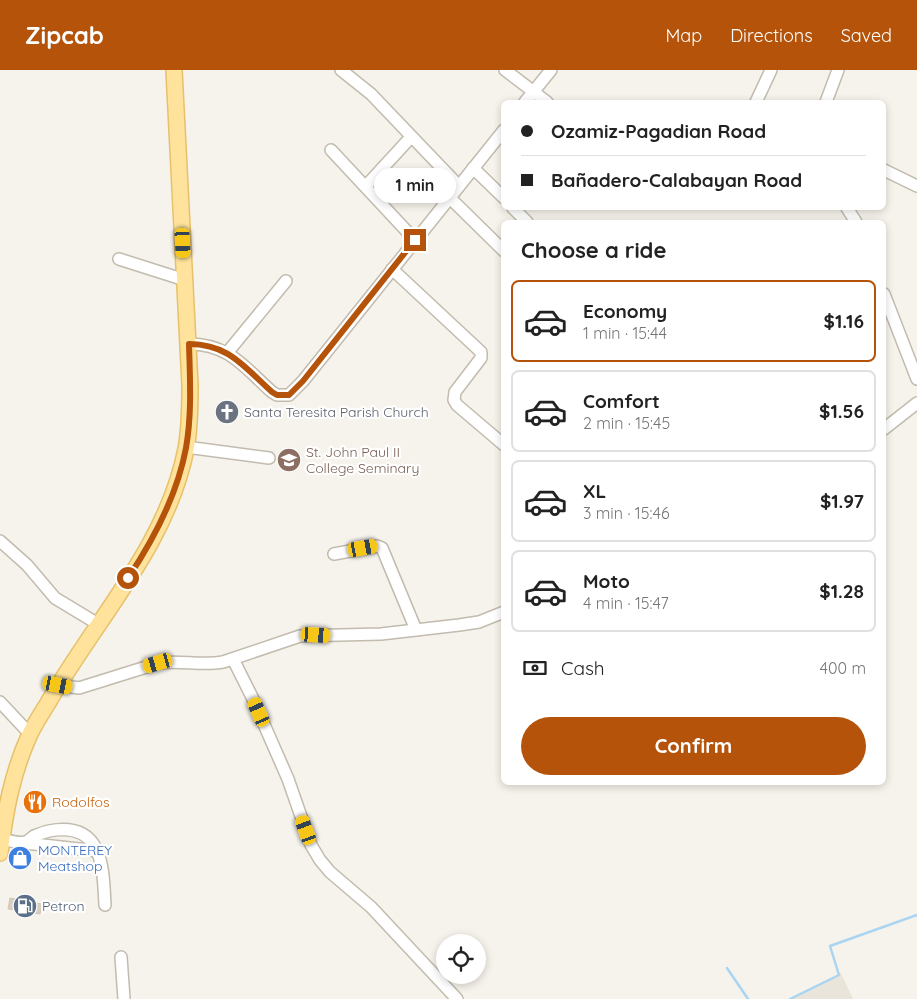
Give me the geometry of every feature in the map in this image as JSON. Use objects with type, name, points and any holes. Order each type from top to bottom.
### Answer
[{"type":"main road","points":[[1,846],[9,794],[15,772],[30,734],[58,685],[153,538],[174,490],[186,447],[190,412],[189,344],[174,70]]},
{"type":"street","points":[[341,70],[371,94],[459,186]]},
{"type":"street","points":[[504,70],[544,100]]},
{"type":"street","points":[[527,100],[552,70]]},
{"type":"street","points":[[757,100],[771,70]]},
{"type":"street","points":[[827,100],[838,70]]},
{"type":"street","points":[[189,344],[209,345],[227,353],[272,392],[277,395],[289,395],[303,381],[501,134]]},
{"type":"street","points":[[366,186],[411,137]]},
{"type":"street","points":[[331,150],[415,240]]},
{"type":"street","points":[[473,168],[501,195]]},
{"type":"street","points":[[886,171],[917,186]]},
{"type":"street","points":[[450,198],[501,248]]},
{"type":"street","points":[[515,210],[525,220]]},
{"type":"street","points":[[119,259],[185,280]]},
{"type":"street","points":[[392,269],[480,350],[482,358],[455,392],[454,400],[457,405],[501,442]]},
{"type":"street","points":[[227,353],[286,281]]},
{"type":"street","points":[[886,299],[917,379]]},
{"type":"street","points":[[886,427],[917,403]]},
{"type":"street","points":[[186,447],[269,458]]},
{"type":"street","points":[[0,541],[27,565],[55,598],[98,624]]},
{"type":"street","points":[[334,554],[377,546],[382,548],[416,630]]},
{"type":"street","points":[[58,685],[79,688],[158,663],[212,664],[234,659],[293,638],[307,635],[381,634],[479,622],[501,613]]},
{"type":"street","points":[[234,659],[285,770],[311,845],[320,860],[330,872],[371,907],[457,999]]},
{"type":"street","points":[[0,702],[30,734]]},
{"type":"street","points":[[25,842],[42,833],[52,831],[77,832],[87,836],[97,851],[102,865],[105,905]]},
{"type":"street","points":[[1,846],[25,842],[97,851]]},
{"type":"street","points":[[121,957],[124,999]]},
{"type":"shaded area","points":[[841,973],[853,999],[792,999]]},
{"type":"building","name":"Petron","points":[[10,898],[42,904],[40,914],[8,909]]},
{"type":"waterway","points":[[790,999],[839,975],[830,946],[917,915]]},
{"type":"waterway","points":[[727,968],[748,999]]},
{"type":"place","name":"Santa Teresita Parish Church","points":[[227,412]]},
{"type":"place","name":"St. John Paul II College Seminary","points":[[289,460]]},
{"type":"place","name":"Rodolfos","points":[[35,802]]},
{"type":"place","name":"MONTEREY Meatshop","points":[[20,858]]},
{"type":"place","name":"Petron","points":[[25,906]]},
{"type":"route","points":[[128,578],[153,538],[165,514],[183,462],[190,412],[189,344],[202,344],[218,348],[235,359],[272,392],[277,395],[289,395],[303,381],[415,240]]}]
